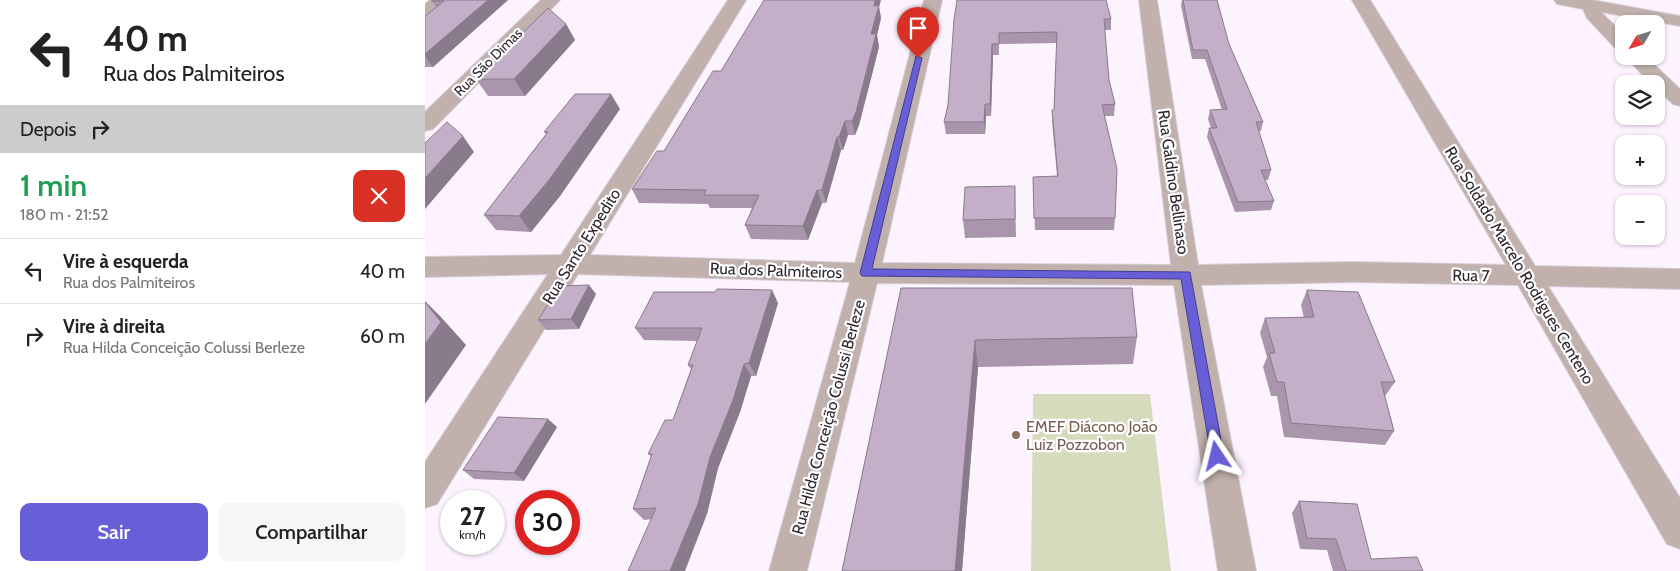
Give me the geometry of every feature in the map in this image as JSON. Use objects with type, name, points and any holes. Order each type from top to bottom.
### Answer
[{"type":"street","points":[[425,13],[441,0]]},
{"type":"street","name":"Rua São Dimas","points":[[425,124],[551,0]]},
{"type":"street","name":"Rua Santo Expedito","points":[[425,492],[737,0]]},
{"type":"street","name":"Rua Hilda Conceição Colussi Berleze","points":[[787,571],[865,273],[933,0]]},
{"type":"street","name":"Rua Galdino Bellinaso","points":[[1148,0],[1186,275],[1237,571]]},
{"type":"street","name":"Rua Soldado Marcelo Rodrigues Centeno","points":[[1361,0],[1680,530]]},
{"type":"street","points":[[1563,0],[1680,21]]},
{"type":"street","points":[[1591,5],[1593,14],[1615,37]]},
{"type":"street","points":[[1643,65],[1680,100]]},
{"type":"street","name":"Rua dos Palmiteiros","points":[[425,267],[570,264],[865,273],[1186,275]]},
{"type":"street","name":"Rua 7","points":[[1186,275],[1352,272],[1680,279]]},
{"type":"green space","points":[[1033,394],[1150,394],[1171,571],[1031,571]]},
{"type":"building","points":[[432,0],[488,0],[425,54],[425,16],[444,1]]},
{"type":"building","points":[[764,0],[875,0],[874,6],[879,5],[871,34],[876,34],[856,112],[852,121],[845,121],[839,137],[837,137],[822,190],[817,190],[803,226],[745,225],[759,195],[704,195],[706,190],[632,189],[657,151],[664,151],[713,71],[721,71]]},
{"type":"building","points":[[957,0],[1106,0],[1111,19],[1104,19],[1109,80],[1115,104],[1102,105],[1117,169],[1115,218],[1034,218],[1033,177],[1058,176],[1052,110],[1054,110],[1057,32],[999,33],[999,44],[992,44],[990,104],[985,104],[984,122],[944,122],[948,105]]},
{"type":"building","points":[[1183,0],[1217,0],[1229,44],[1263,122],[1256,122],[1271,170],[1261,170],[1274,201],[1238,202],[1209,128],[1217,128],[1210,110],[1227,109],[1207,50],[1193,50]]},
{"type":"building","points":[[548,8],[566,24],[514,79],[476,79]]},
{"type":"building","points":[[575,94],[611,94],[549,180],[519,216],[484,215],[548,132],[544,132]]},
{"type":"building","points":[[447,122],[463,136],[425,178],[425,143]]},
{"type":"building","points":[[1015,186],[1015,219],[963,220],[965,187]]},
{"type":"building","points":[[589,285],[571,319],[538,320],[560,286]]},
{"type":"building","points":[[901,288],[1132,288],[1137,337],[975,340],[955,571],[842,571]]},
{"type":"building","points":[[717,289],[772,290],[749,363],[744,364],[733,400],[710,457],[698,504],[670,571],[628,571],[656,508],[633,509],[652,454],[648,454],[665,420],[673,420],[693,365],[688,365],[702,328],[635,328],[654,292],[715,292]]},
{"type":"building","points":[[1307,290],[1358,292],[1395,382],[1381,382],[1394,431],[1291,423],[1284,382],[1277,382],[1269,353],[1275,353],[1265,318],[1314,317]]},
{"type":"building","points":[[425,302],[441,322],[425,344]]},
{"type":"building","points":[[498,417],[548,419],[514,473],[463,470]]},
{"type":"building","points":[[1299,501],[1357,504],[1371,559],[1417,557],[1423,571],[1346,571],[1336,539],[1307,538]]},
{"type":"place","name":"EMEF Diácono João Luiz Pozzobon","points":[[1016,435]]},
{"type":"route","points":[[918,58],[865,273],[1186,275],[1217,456]]}]
